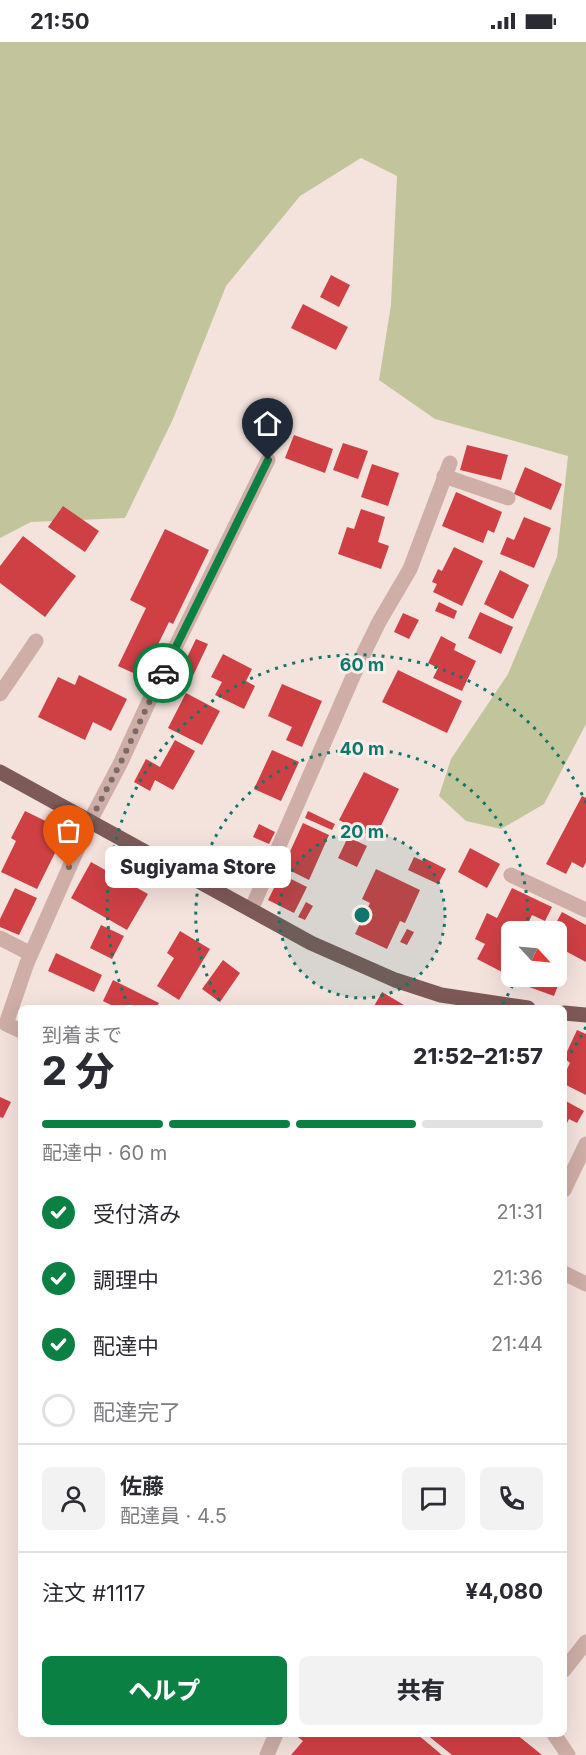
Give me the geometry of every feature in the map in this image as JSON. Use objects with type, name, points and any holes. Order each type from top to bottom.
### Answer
[{"type":"main road","points":[[0,772],[89,823],[311,943],[395,980],[441,995],[508,1005]]},
{"type":"main road","points":[[567,1012],[586,1015]]},
{"type":"street","points":[[18,1030],[6,1024],[31,954],[89,823],[268,460]]},
{"type":"street","points":[[251,910],[358,665],[379,622],[410,569],[447,470],[508,498]]},
{"type":"street","points":[[0,694],[36,641]]},
{"type":"street","points":[[511,875],[586,910]]},
{"type":"street","points":[[0,938],[31,954]]},
{"type":"street","points":[[567,1184],[586,1144]]},
{"type":"street","points":[[567,1274],[586,1284]]},
{"type":"street","points":[[567,1667],[586,1642]]},
{"type":"street","points":[[267,1755],[275,1737]]},
{"type":"street","points":[[556,1737],[568,1755]]},
{"type":"green space","points":[[0,42],[586,42],[586,724],[544,804],[501,829],[466,821],[439,796],[451,759],[508,674],[557,557],[568,456],[435,419],[379,380],[391,305],[397,176],[361,158],[300,196],[226,286],[173,419],[125,518],[31,522],[0,538]]},
{"type":"building","points":[[331,275],[350,285],[339,307],[320,297]]},
{"type":"building","points":[[303,304],[348,327],[336,350],[291,328]]},
{"type":"building","points":[[294,435],[333,449],[325,473],[285,458]]},
{"type":"building","points":[[343,443],[368,451],[358,479],[333,470]]},
{"type":"building","points":[[467,445],[508,455],[501,480],[460,470]]},
{"type":"building","points":[[372,464],[399,473],[388,506],[361,497]]},
{"type":"building","points":[[525,467],[562,484],[551,510],[514,494]]},
{"type":"building","points":[[456,492],[502,512],[494,533],[488,530],[483,543],[442,526]]},
{"type":"building","points":[[63,506],[99,531],[85,552],[48,527]]},
{"type":"building","points":[[361,509],[385,517],[378,542],[389,546],[381,569],[338,554],[347,527],[354,529]]},
{"type":"building","points":[[524,517],[551,528],[534,568],[500,554],[507,537],[514,540]]},
{"type":"building","points":[[165,529],[209,550],[173,624],[169,622],[142,677],[118,666],[146,608],[130,600]]},
{"type":"building","points":[[23,536],[76,576],[45,617],[0,583],[0,566]]},
{"type":"building","points":[[454,547],[483,561],[462,606],[433,592],[437,584],[432,582],[438,569],[442,571]]},
{"type":"building","points":[[500,570],[529,585],[513,619],[484,604]]},
{"type":"building","points":[[439,602],[457,611],[454,619],[435,611]]},
{"type":"building","points":[[480,612],[513,627],[501,654],[468,638]]},
{"type":"building","points":[[403,613],[419,620],[409,639],[394,632]]},
{"type":"building","points":[[441,636],[456,644],[454,650],[476,661],[462,691],[433,678],[438,668],[428,663]]},
{"type":"building","points":[[196,639],[208,644],[191,680],[179,674]]},
{"type":"building","points":[[223,654],[252,669],[246,681],[255,686],[244,709],[215,695],[222,682],[211,677]]},
{"type":"building","points":[[398,670],[462,701],[447,733],[382,702]]},
{"type":"building","points":[[79,675],[127,699],[111,731],[93,722],[85,740],[38,717],[58,677],[75,685]]},
{"type":"building","points":[[282,684],[322,701],[302,747],[286,740],[292,727],[268,716]]},
{"type":"building","points":[[186,693],[220,711],[202,745],[168,728]]},
{"type":"building","points":[[175,740],[195,751],[173,790],[155,780],[150,791],[134,782],[146,759],[160,767]]},
{"type":"building","points":[[272,750],[299,762],[281,801],[254,789]]},
{"type":"building","points":[[364,772],[399,789],[375,838],[339,820]]},
{"type":"building","points":[[582,796],[586,798],[586,862],[583,868],[572,862],[566,874],[546,864]]},
{"type":"building","points":[[25,811],[66,831],[37,889],[1,872],[16,841],[11,838]]},
{"type":"building","points":[[308,811],[335,824],[332,830],[305,818]]},
{"type":"building","points":[[303,823],[329,835],[309,880],[283,867]]},
{"type":"building","points":[[259,824],[275,832],[269,844],[253,837]]},
{"type":"building","points":[[348,837],[367,846],[357,867],[338,858]]},
{"type":"building","points":[[470,848],[500,864],[487,888],[458,872]]},
{"type":"building","points":[[414,857],[423,861],[424,858],[446,869],[438,884],[408,870]]},
{"type":"building","points":[[91,862],[148,894],[127,930],[71,898]]},
{"type":"building","points":[[376,869],[420,890],[405,923],[400,921],[387,949],[355,934],[370,903],[362,899]]},
{"type":"building","points":[[281,874],[307,887],[294,913],[268,900]]},
{"type":"building","points":[[15,888],[37,898],[19,935],[0,927],[0,919]]},
{"type":"building","points":[[512,888],[552,907],[545,921],[532,915],[529,921],[501,921],[501,971],[477,959],[485,944],[475,939],[487,913],[497,918]]},
{"type":"building","points":[[306,902],[313,906],[305,920],[298,917]]},
{"type":"building","points":[[562,912],[586,925],[586,962],[567,952],[567,921],[557,921]]},
{"type":"building","points":[[101,925],[124,936],[112,959],[90,948]]},
{"type":"building","points":[[407,929],[414,932],[407,945],[400,942]]},
{"type":"building","points":[[180,931],[210,949],[179,1000],[157,986],[174,958],[167,953]]},
{"type":"building","points":[[56,953],[102,975],[94,992],[48,971]]},
{"type":"building","points":[[223,960],[240,973],[220,1002],[202,989]]},
{"type":"building","points":[[113,980],[159,1003],[158,1005],[111,1005],[103,1001]]},
{"type":"building","points":[[529,987],[557,987],[554,996]]},
{"type":"building","points":[[382,992],[404,1005],[375,1005]]},
{"type":"building","points":[[577,1030],[586,1034],[586,1095],[567,1086],[567,1069],[570,1063],[567,1060],[567,1052]]},
{"type":"building","points":[[0,1097],[11,1102],[3,1118],[0,1117]]},
{"type":"building","points":[[567,1102],[584,1111],[577,1123],[569,1119],[567,1123]]},
{"type":"building","points":[[298,1737],[421,1737],[442,1755],[291,1755],[303,1741]]},
{"type":"building","points":[[430,1737],[520,1737],[542,1755],[452,1755]]},
{"type":"way so far","points":[[69,867],[163,673]]},
{"type":"place","name":"Sugiyama Store","points":[[69,867]]},
{"type":"route","points":[[163,673],[268,460]]}]
